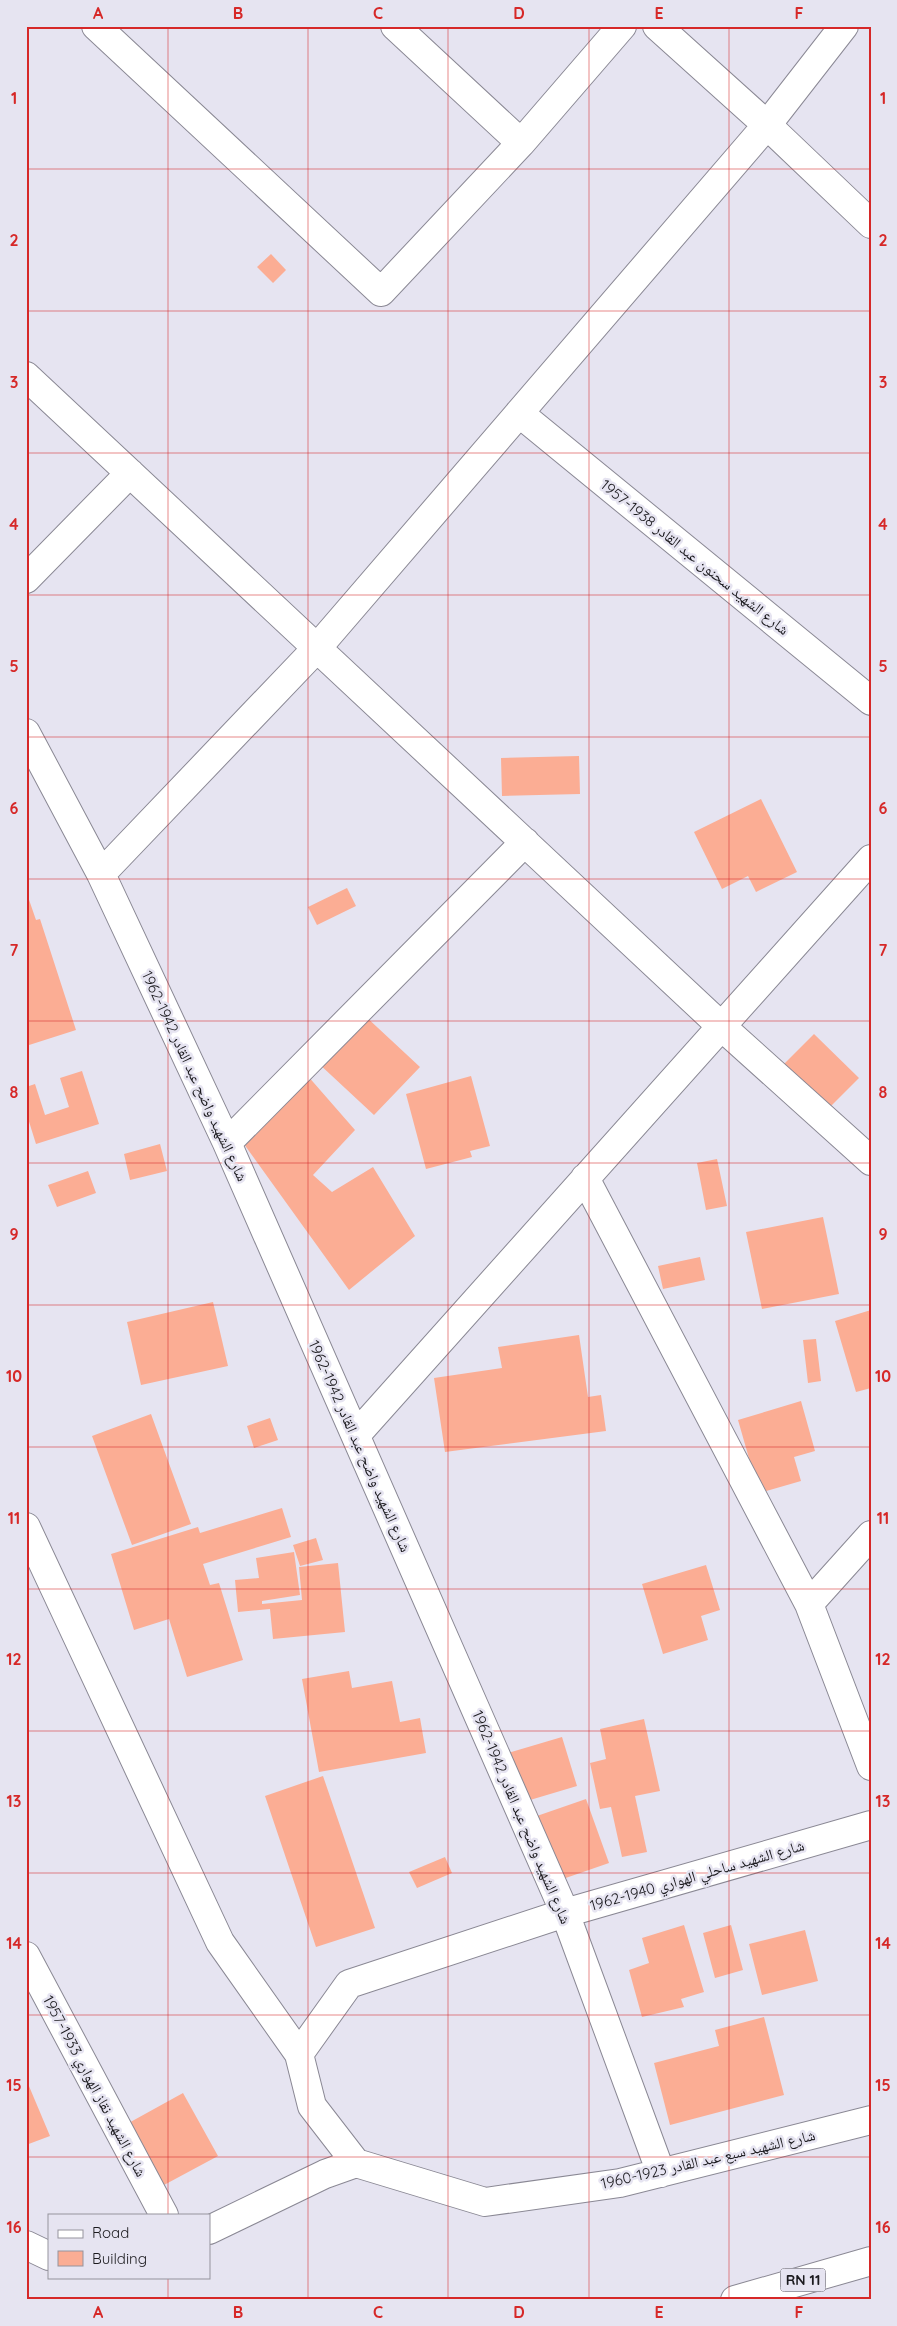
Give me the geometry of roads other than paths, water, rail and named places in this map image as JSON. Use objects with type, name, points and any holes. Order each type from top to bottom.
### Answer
[{"type":"main road","points":[[96,26],[381,292],[521,143],[622,26]]},
{"type":"main road","points":[[395,26],[521,143]]},
{"type":"main road","points":[[658,26],[767,125],[871,224]]},
{"type":"main road","points":[[101,874],[317,648],[767,125],[844,26]]},
{"type":"main road","points":[[26,376],[721,1026],[871,1160]]},
{"type":"main road","name":"شارع الشهيد سحنون عبد القادر 1938-1957","points":[[519,414],[871,701]]},
{"type":"main road","points":[[26,579],[130,473]]},
{"type":"main road","name":"شارع الشهيد واضح عبد القادر 1942-1962","points":[[26,733],[101,874],[227,1143],[356,1435],[565,1913],[661,2173]]},
{"type":"main road","points":[[227,1143],[525,842]]},
{"type":"main road","points":[[356,1435],[871,859]]},
{"type":"main road","points":[[586,1178],[809,1604],[871,1766]]},
{"type":"main road","points":[[26,1527],[220,1942],[300,2054],[312,2106],[356,2163],[325,2174],[210,2230]]},
{"type":"main road","points":[[809,1604],[871,1535]]},
{"type":"main road","name":"شارع الشهيد ساحلي الهواري 1940-1962","points":[[300,2054],[349,1984],[565,1913],[871,1825]]},
{"type":"main road","name":"شارع الشهيد نقاز الهواري 1933-1957","points":[[26,1956],[163,2214]]},
{"type":"main road","name":"شارع الشهيد سبع عبد القادر 1923-1960","points":[[356,2163],[485,2202],[620,2183],[871,2120]]},
{"type":"main road","points":[[26,2245],[48,2256]]},
{"type":"main road","name":"RN 11","points":[[735,2300],[871,2261]]}]
